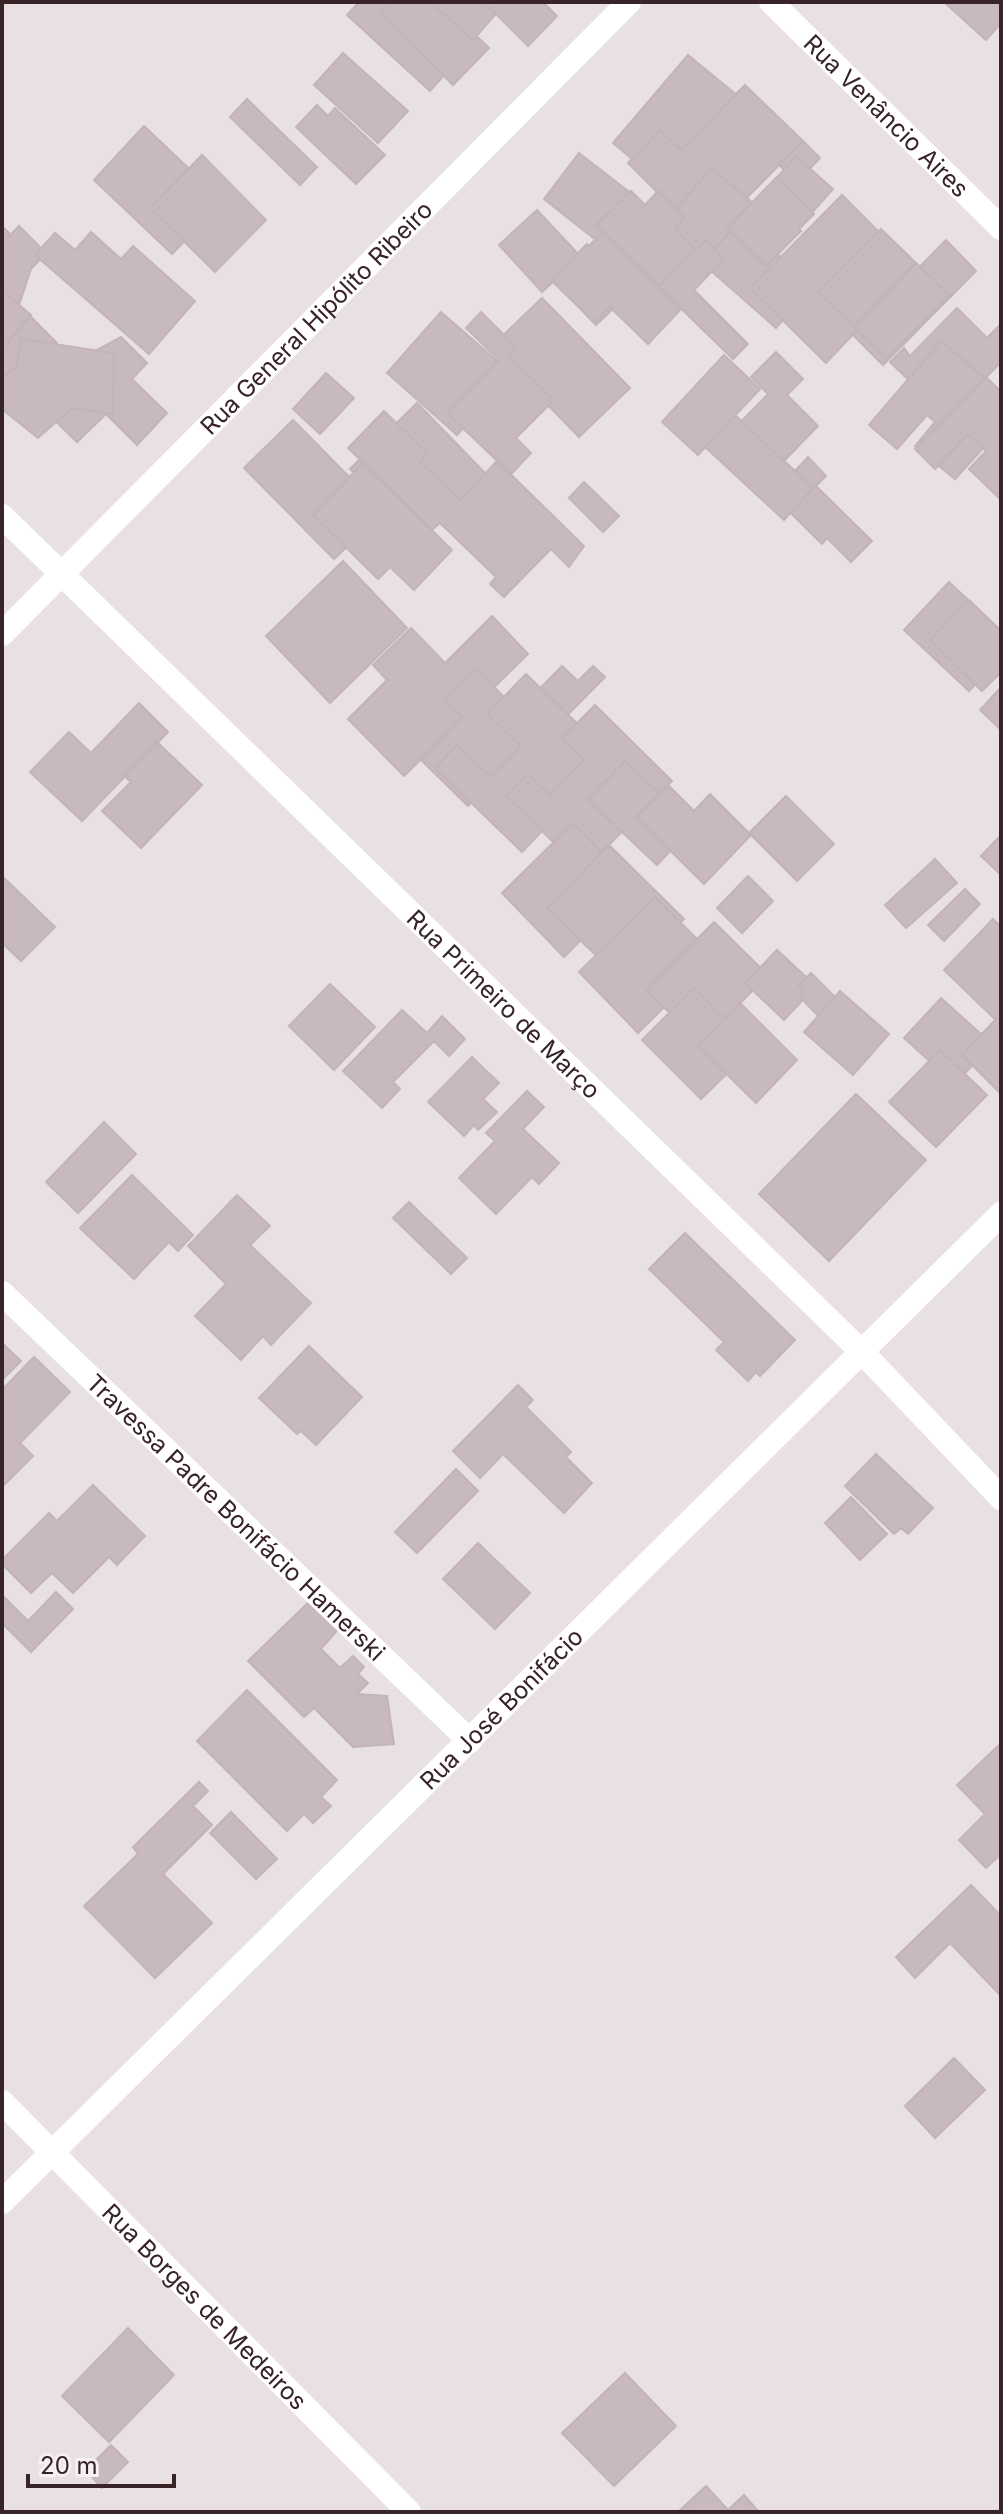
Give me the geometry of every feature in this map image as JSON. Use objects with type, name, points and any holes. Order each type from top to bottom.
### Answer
[{"type":"street","name":"Rua General Hipólito Ribeiro","points":[[2,634],[629,2]]},
{"type":"street","name":"Rua Venâncio Aires","points":[[771,2],[1001,228]]},
{"type":"street","name":"Rua Primeiro de Março","points":[[2,516],[862,1352],[1001,1498]]},
{"type":"street","name":"Rua José Bonifácio","points":[[2,2202],[1001,1214]]},
{"type":"street","name":"Travessa Padre Bonifácio Hamerski","points":[[2,1293],[470,1741]]},
{"type":"street","name":"Rua Borges de Medeiros","points":[[2,2102],[409,2512]]},
{"type":"building","points":[[359,2],[415,2],[467,49],[430,91],[347,15]]},
{"type":"building","points":[[390,2],[441,2],[489,48],[453,85],[380,13]]},
{"type":"building","points":[[430,2],[506,2],[473,40]]},
{"type":"building","points":[[484,2],[543,2],[557,16],[528,46]]},
{"type":"building","points":[[944,2],[1001,2],[1001,23],[986,40]]},
{"type":"building","points":[[343,53],[408,111],[378,143],[314,85]]},
{"type":"building","points":[[688,55],[750,106],[675,195],[613,143]]},
{"type":"building","points":[[745,85],[803,141],[720,225],[697,203],[683,218],[628,163],[660,130],[681,150]]},
{"type":"building","points":[[247,99],[317,167],[300,185],[230,117]]},
{"type":"building","points":[[317,105],[328,116],[335,108],[385,155],[356,184],[296,127]]},
{"type":"building","points":[[144,126],[223,201],[172,254],[94,180]]},
{"type":"building","points":[[803,141],[820,158],[797,182],[779,165]]},
{"type":"building","points":[[579,153],[637,198],[601,244],[544,199]]},
{"type":"building","points":[[202,155],[266,220],[215,272],[150,208]]},
{"type":"building","points":[[796,156],[833,189],[776,253],[813,286],[776,328],[702,263]]},
{"type":"building","points":[[712,168],[754,204],[702,263],[660,227]]},
{"type":"building","points":[[777,177],[814,214],[766,266],[727,228]]},
{"type":"building","points":[[631,191],[645,205],[658,191],[685,217],[675,229],[695,249],[658,286],[596,225]]},
{"type":"building","points":[[842,195],[890,243],[832,302],[859,328],[826,363],[750,288]]},
{"type":"building","points":[[537,210],[580,256],[591,245],[633,290],[596,325],[554,281],[542,292],[499,245]]},
{"type":"building","points":[[2,226],[18,242],[2,259]]},
{"type":"building","points":[[19,226],[46,253],[31,269],[19,305],[57,343],[12,388],[2,378],[2,244]]},
{"type":"building","points":[[881,229],[916,263],[854,327],[818,292]]},
{"type":"building","points":[[91,232],[121,259],[133,246],[195,301],[149,354],[35,255],[55,233],[75,250]]},
{"type":"building","points":[[603,232],[681,309],[648,344],[610,307],[595,323],[551,280]]},
{"type":"building","points":[[706,240],[724,259],[694,290],[748,344],[733,359],[659,287]]},
{"type":"building","points":[[946,240],[976,271],[883,365],[853,335]]},
{"type":"building","points":[[916,263],[949,295],[886,359],[854,327]]},
{"type":"building","points":[[2,290],[31,315],[2,349]]},
{"type":"building","points":[[542,298],[630,388],[579,437],[491,347]]},
{"type":"building","points":[[957,308],[987,338],[1001,324],[1001,362],[947,417],[890,362],[904,348],[910,356]]},
{"type":"building","points":[[441,312],[511,373],[457,435],[387,373]]},
{"type":"building","points":[[481,312],[516,347],[508,355],[554,400],[516,438],[531,453],[511,474],[447,413],[499,360],[466,328]]},
{"type":"building","points":[[121,337],[147,363],[132,379],[167,413],[137,445],[106,414],[77,442],[33,399],[62,369]]},
{"type":"building","points":[[21,339],[114,353],[113,414],[72,408],[38,438],[2,409],[2,379],[17,365]]},
{"type":"building","points":[[941,341],[1001,392],[1001,460],[985,446],[955,479],[915,446],[935,422],[927,415],[897,449],[869,425]]},
{"type":"building","points":[[776,352],[803,379],[787,395],[818,426],[784,461],[795,471],[808,457],[826,476],[816,486],[872,541],[851,562],[827,538],[822,544],[720,443],[768,394],[751,377]]},
{"type":"building","points":[[724,355],[760,389],[698,455],[662,422]]},
{"type":"building","points":[[326,373],[354,398],[320,434],[293,409]]},
{"type":"building","points":[[986,377],[1001,392],[1000,499],[969,469],[986,451],[968,434],[935,469],[915,449]]},
{"type":"building","points":[[417,403],[487,475],[421,539],[350,469]]},
{"type":"building","points":[[384,411],[427,453],[420,462],[460,500],[497,461],[584,546],[569,567],[551,549],[504,597],[490,584],[496,577],[440,523],[432,530],[348,448]]},
{"type":"building","points":[[735,415],[813,488],[784,520],[705,447]]},
{"type":"building","points":[[293,420],[384,512],[334,559],[244,468]]},
{"type":"building","points":[[363,463],[452,550],[414,590],[390,567],[378,579],[313,515]]},
{"type":"building","points":[[584,482],[619,516],[603,532],[569,498]]},
{"type":"building","points":[[343,561],[407,628],[330,703],[266,636]]},
{"type":"building","points":[[949,582],[1001,631],[1001,658],[969,691],[904,630]]},
{"type":"building","points":[[969,600],[1001,631],[1001,672],[982,691],[930,640]]},
{"type":"building","points":[[492,616],[528,654],[404,776],[348,719],[387,680],[373,665],[411,628],[445,663]]},
{"type":"building","points":[[562,666],[578,681],[593,666],[605,677],[545,738],[538,732],[468,806],[421,760],[462,717],[444,699],[475,668],[518,711]]},
{"type":"building","points":[[526,674],[612,757],[522,852],[435,768],[457,745],[491,777],[521,746],[487,714]]},
{"type":"building","points":[[1001,687],[1001,730],[980,710]]},
{"type":"building","points":[[139,703],[168,732],[82,821],[30,772],[69,732],[91,753]]},
{"type":"building","points":[[595,705],[672,781],[583,871],[506,796],[528,774],[550,795],[584,760],[562,738]]},
{"type":"building","points":[[157,742],[202,785],[141,848],[102,811],[131,782],[124,776]]},
{"type":"building","points":[[625,761],[694,826],[657,865],[588,800]]},
{"type":"building","points":[[668,785],[694,811],[710,794],[751,835],[704,884],[636,817]]},
{"type":"building","points":[[786,796],[834,844],[797,881],[749,833]]},
{"type":"building","points":[[573,823],[635,886],[564,957],[502,893]]},
{"type":"building","points":[[1001,835],[1001,875],[981,856]]},
{"type":"building","points":[[609,845],[684,919],[648,956],[631,938],[605,964],[547,908]]},
{"type":"building","points":[[935,859],[957,883],[906,928],[885,905]]},
{"type":"building","points":[[2,876],[55,927],[21,961],[2,943]]},
{"type":"building","points":[[748,876],[773,901],[742,933],[717,908]]},
{"type":"building","points":[[965,889],[980,904],[944,941],[928,925]]},
{"type":"building","points":[[655,897],[715,957],[638,1033],[579,972]]},
{"type":"building","points":[[993,919],[1001,927],[1001,1025],[944,970]]},
{"type":"building","points":[[714,922],[768,975],[701,1043],[646,990]]},
{"type":"building","points":[[777,950],[816,986],[784,1020],[745,983]]},
{"type":"building","points":[[811,973],[847,1009],[829,1027],[799,996],[804,992],[798,986]]},
{"type":"building","points":[[330,984],[375,1027],[334,1070],[289,1026]]},
{"type":"building","points":[[694,988],[753,1048],[701,1099],[642,1040]]},
{"type":"building","points":[[840,991],[889,1034],[853,1075],[804,1032]]},
{"type":"building","points":[[941,998],[992,1044],[955,1084],[904,1038]]},
{"type":"building","points":[[740,1003],[797,1060],[756,1103],[698,1046]]},
{"type":"building","points":[[402,1010],[427,1033],[442,1016],[465,1039],[449,1056],[434,1041],[393,1082],[400,1089],[382,1108],[343,1071]]},
{"type":"building","points":[[997,1018],[1001,1022],[1001,1094],[962,1055]]},
{"type":"building","points":[[940,1050],[987,1095],[936,1147],[889,1102]]},
{"type":"building","points":[[472,1057],[499,1083],[483,1099],[497,1112],[478,1130],[474,1125],[464,1136],[428,1102]]},
{"type":"building","points":[[527,1091],[544,1107],[523,1129],[559,1163],[539,1184],[532,1177],[496,1214],[459,1178],[495,1141],[486,1133]]},
{"type":"building","points":[[856,1094],[926,1160],[829,1261],[759,1194]]},
{"type":"building","points":[[104,1122],[136,1154],[78,1213],[46,1182]]},
{"type":"building","points":[[132,1175],[193,1235],[178,1251],[169,1242],[134,1279],[80,1228]]},
{"type":"building","points":[[237,1195],[270,1226],[250,1245],[311,1303],[271,1345],[263,1336],[241,1360],[195,1316],[226,1284],[188,1246]]},
{"type":"building","points":[[409,1202],[467,1258],[451,1274],[393,1218]]},
{"type":"building","points":[[685,1233],[795,1340],[760,1376],[756,1372],[748,1381],[716,1350],[724,1342],[649,1269]]},
{"type":"building","points":[[2,1343],[21,1361],[2,1380]]},
{"type":"building","points":[[309,1346],[362,1397],[316,1445],[301,1431],[297,1434],[259,1398]]},
{"type":"building","points":[[34,1357],[70,1392],[20,1443],[33,1456],[2,1487],[2,1390]]},
{"type":"building","points":[[518,1385],[533,1400],[526,1407],[571,1452],[566,1457],[592,1483],[564,1513],[503,1454],[480,1478],[453,1451]]},
{"type":"building","points":[[876,1454],[933,1508],[908,1534],[901,1528],[894,1534],[845,1486]]},
{"type":"building","points":[[456,1469],[478,1491],[417,1553],[395,1532]]},
{"type":"building","points":[[93,1485],[145,1536],[117,1565],[109,1557],[73,1593],[52,1573],[31,1593],[2,1564],[2,1560],[49,1513],[57,1521]]},
{"type":"building","points":[[851,1497],[887,1534],[860,1560],[825,1523]]},
{"type":"building","points":[[478,1543],[530,1593],[495,1629],[443,1579]]},
{"type":"building","points":[[56,1592],[73,1609],[31,1652],[2,1623],[2,1595],[28,1621]]},
{"type":"building","points":[[311,1600],[340,1627],[321,1649],[340,1668],[353,1656],[364,1667],[358,1674],[368,1683],[357,1694],[387,1696],[394,1744],[353,1747],[314,1708],[304,1717],[248,1661]]},
{"type":"building","points":[[247,1690],[337,1780],[321,1797],[331,1806],[313,1823],[304,1814],[287,1831],[197,1741]]},
{"type":"building","points":[[1001,1743],[1001,1854],[986,1868],[959,1840],[985,1814],[957,1785]]},
{"type":"building","points":[[199,1782],[208,1791],[193,1806],[212,1825],[163,1874],[212,1923],[155,1978],[84,1906],[138,1854],[133,1847]]},
{"type":"building","points":[[231,1812],[277,1859],[256,1879],[210,1833]]},
{"type":"building","points":[[971,1885],[1001,1916],[1001,1996],[950,1943],[915,1978],[896,1957]]},
{"type":"building","points":[[954,2058],[985,2090],[935,2138],[905,2106]]},
{"type":"building","points":[[128,2328],[174,2375],[109,2442],[62,2396]]},
{"type":"building","points":[[625,2373],[676,2426],[614,2486],[562,2433]]},
{"type":"building","points":[[111,2445],[128,2462],[102,2488],[86,2470]]},
{"type":"building","points":[[706,2486],[728,2510],[744,2495],[759,2512],[678,2512]]}]
